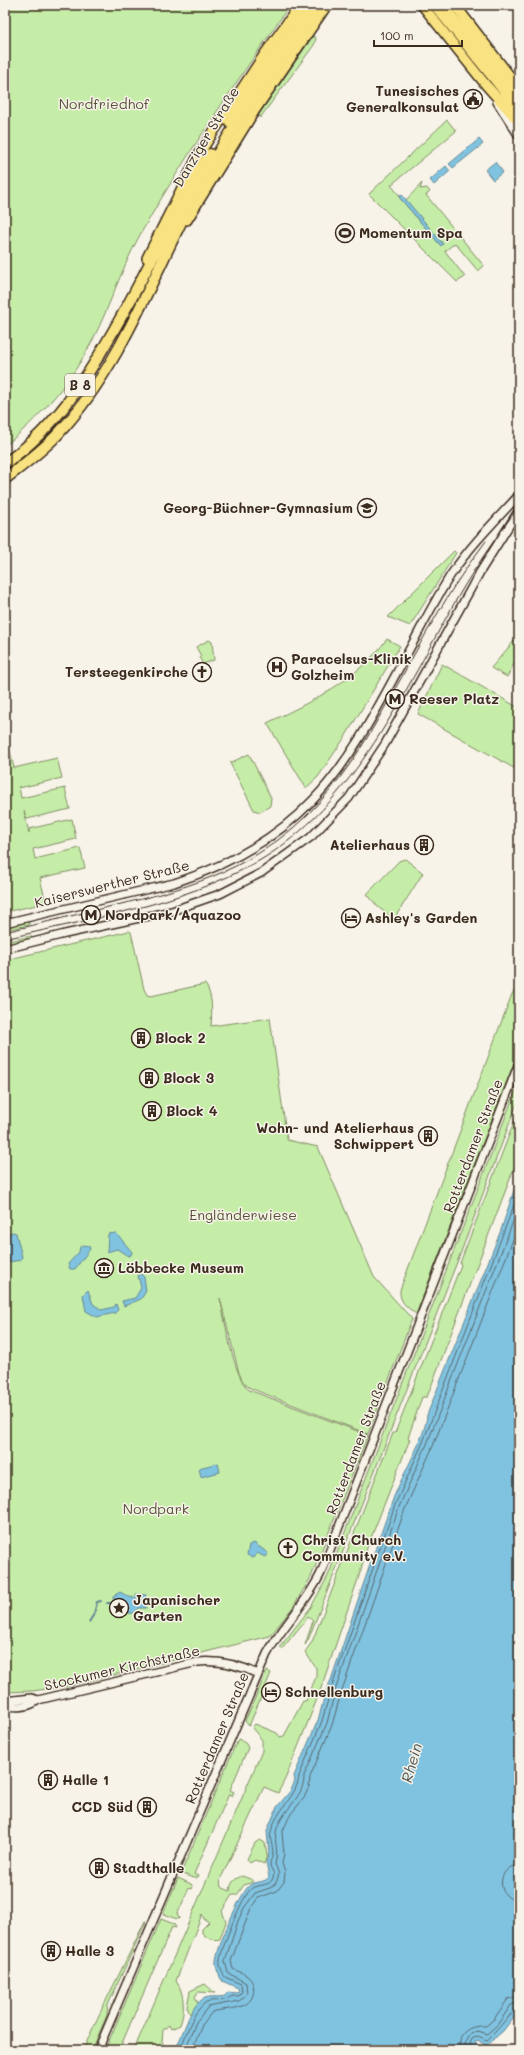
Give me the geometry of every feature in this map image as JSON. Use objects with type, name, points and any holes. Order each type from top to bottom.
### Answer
[{"type":"highway","name":"Danziger Straße","points":[[5,463],[32,441],[66,405],[102,352],[198,174],[311,5]]},
{"type":"highway","name":"Danziger Straße","points":[[5,479],[58,434],[95,386],[123,341],[198,189],[218,153],[275,60],[319,5]]},
{"type":"main road","name":"Danziger Straße","points":[[135,290],[137,279],[199,154],[248,79],[300,5]]},
{"type":"main road","name":"Danziger Straße","points":[[165,256],[255,110],[327,5]]},
{"type":"main road","points":[[422,5],[486,85],[519,122]]},
{"type":"main road","points":[[434,5],[519,110]]},
{"type":"main road","points":[[443,5],[519,99]]},
{"type":"main road","points":[[455,5],[518,85]]},
{"type":"main road","points":[[462,5],[484,43]]},
{"type":"street","points":[[486,85],[519,136]]},
{"type":"street","name":"Kaiserswerther Straße","points":[[5,923],[174,883],[199,875],[243,854],[294,818],[323,789],[349,754],[441,592],[462,558],[519,495]]},
{"type":"street","points":[[5,949],[172,911],[220,894],[261,873],[311,837],[349,798],[385,744],[480,572],[519,510]]},
{"type":"street","name":"Rotterdamer Straße","points":[[98,2050],[258,1674],[274,1643],[306,1601],[321,1573],[519,1063]]},
{"type":"street","name":"Stockumer Kirchstraße","points":[[5,1704],[11,1706],[30,1705],[38,1700],[198,1662],[214,1661],[228,1663],[258,1674]]},
{"type":"street","name":"Stockumer Kirchstraße","points":[[5,1701],[32,1698],[38,1700]]},
{"type":"green space","name":"Nordfriedhof","points":[[5,5],[290,5],[213,118],[158,204],[133,248],[100,326],[76,369],[48,404],[5,446]]},
{"type":"green space","points":[[427,5],[430,5],[519,116],[506,103]]},
{"type":"green space","points":[[313,36],[316,38],[314,45],[260,118],[259,114]]},
{"type":"green space","points":[[447,120],[456,131],[391,185],[399,195],[402,195],[399,197],[441,246],[443,244],[406,200],[422,183],[420,189],[427,188],[430,192],[426,195],[484,266],[478,271],[455,243],[445,251],[465,277],[457,282],[369,194]]},
{"type":"green space","points":[[454,551],[456,553],[410,626],[388,617]]},
{"type":"green space","points":[[519,635],[519,654],[507,677],[491,668]]},
{"type":"green space","points":[[387,639],[400,646],[345,737],[318,777],[306,788],[267,723],[316,698],[347,678],[375,654]]},
{"type":"green space","points":[[209,640],[212,642],[214,660],[203,664],[196,647]]},
{"type":"green space","points":[[442,664],[519,708],[519,771],[418,714]]},
{"type":"green space","points":[[5,730],[14,768],[57,758],[62,778],[19,788],[21,798],[65,788],[70,809],[27,819],[24,811],[29,833],[29,829],[72,819],[76,839],[33,849],[35,859],[80,848],[85,868],[40,878],[46,903],[5,912]]},
{"type":"green space","points":[[249,754],[271,798],[270,806],[260,812],[254,810],[230,763]]},
{"type":"green space","points":[[405,859],[423,873],[394,919],[378,907],[367,894],[399,861]]},
{"type":"green space","points":[[29,922],[29,925],[5,930],[5,927]]},
{"type":"green space","name":"Nordpark","points":[[129,931],[131,932],[144,989],[147,995],[151,996],[205,984],[211,998],[211,1026],[270,1018],[287,1140],[318,1147],[374,1277],[412,1319],[368,1434],[250,1388],[243,1382],[239,1373],[220,1298],[234,1361],[243,1383],[249,1390],[368,1435],[311,1577],[293,1607],[270,1636],[69,1686],[32,1691],[5,1692],[5,960]]},
{"type":"green space","points":[[31,936],[32,939],[5,945],[5,942]]},
{"type":"green space","points":[[519,985],[519,1050],[416,1314],[402,1301],[400,1290],[512,994]]},
{"type":"green space","points":[[519,1082],[519,1098],[461,1252],[308,1640],[305,1645],[313,1621],[308,1617],[282,1649],[280,1647],[311,1607],[328,1576]]},
{"type":"green space","points":[[519,1109],[519,1155],[427,1397],[422,1397],[408,1438],[410,1439],[367,1548],[319,1694],[286,1777],[278,1793],[264,1787],[220,1880],[221,1887],[230,1891],[233,1881],[242,1876],[253,1880],[253,1882],[244,1885],[237,1895],[232,1895],[222,1911],[226,1922],[220,1939],[210,1939],[202,1933],[202,1929],[209,1922],[204,1919],[202,1914],[176,1981],[183,1997],[183,2014],[180,2025],[171,2029],[169,2025],[163,2030],[162,2042],[164,2045],[162,2050],[134,2050],[262,1751],[262,1740],[252,1728],[255,1724],[277,1733],[280,1737],[284,1736],[303,1701],[306,1701],[316,1677],[316,1668],[305,1652],[312,1642],[393,1433],[395,1433],[461,1265],[460,1263]]},
{"type":"green space","points":[[267,1671],[271,1673],[249,1726],[245,1721]]},
{"type":"green space","points":[[240,1739],[248,1748],[230,1790],[234,1792],[232,1796],[229,1794],[194,1874],[198,1876],[197,1878],[193,1878],[181,1873],[237,1741]]},
{"type":"green space","points":[[260,1840],[265,1843],[267,1855],[264,1864],[255,1860],[250,1863],[247,1859],[255,1843]]},
{"type":"green space","points":[[178,1878],[191,1884],[193,1887],[192,1889],[189,1888],[177,1915],[180,1918],[177,1919],[163,1914]]},
{"type":"green space","points":[[161,1919],[174,1924],[176,1928],[172,1927],[119,2050],[105,2050]]},
{"type":"green space","points":[[145,1921],[108,2005],[107,2015],[92,2050],[83,2050],[98,2017]]},
{"type":"green space","points":[[205,1984],[215,1993],[198,1992],[195,1997],[198,2003],[190,2014],[187,2007],[190,1991]]},
{"type":"water","points":[[479,139],[483,144],[453,168],[449,164]]},
{"type":"water","points":[[495,162],[503,172],[493,180],[485,170]]},
{"type":"water","points":[[446,166],[450,171],[434,185],[430,180]]},
{"type":"water","points":[[402,195],[443,244],[441,246],[399,197]]},
{"type":"water","name":"Rhein","points":[[519,1175],[519,1880],[516,1883],[519,1888],[519,1998],[516,2014],[503,2031],[486,2046],[478,2040],[475,2042],[480,2050],[175,2050],[190,2015],[198,2003],[206,1998],[225,1996],[228,1992],[236,1993],[239,1991],[238,1988],[222,1981],[219,1974],[216,1963],[220,1945],[235,1909],[246,1890],[250,1885],[265,1880],[269,1877],[266,1862],[269,1853],[267,1831],[277,1807],[291,1790],[295,1781],[294,1776],[318,1720],[327,1688],[395,1495],[422,1436],[427,1415],[501,1230]]},
{"type":"water","points":[[13,1232],[16,1233],[22,1257],[20,1260],[5,1263],[5,1234]]},
{"type":"water","points":[[116,1233],[132,1252],[131,1255],[128,1256],[117,1249],[107,1252],[108,1234]]},
{"type":"water","points":[[84,1245],[89,1246],[90,1249],[75,1269],[70,1269],[68,1264],[79,1252],[80,1247]]},
{"type":"water","points":[[141,1274],[144,1277],[146,1291],[141,1299],[124,1306],[122,1301],[135,1298],[141,1288],[138,1275]]},
{"type":"water","points":[[88,1290],[93,1304],[102,1310],[114,1307],[116,1304],[118,1310],[115,1313],[97,1317],[86,1311],[83,1295]]},
{"type":"water","points":[[218,1463],[220,1472],[201,1477],[199,1468]]},
{"type":"water","points":[[254,1543],[268,1553],[265,1557],[257,1553],[253,1558],[247,1555],[249,1545]]},
{"type":"water","points":[[120,1592],[129,1597],[136,1598],[136,1594],[146,1595],[146,1608],[138,1608],[132,1613],[128,1613],[122,1604],[114,1606],[113,1596]]},
{"type":"waterway","points":[[89,1622],[94,1614],[97,1602],[101,1601]]},
{"type":"waterway","points":[[107,1603],[113,1603]]},
{"type":"tram line","points":[[5,939],[102,917],[166,900],[228,877],[257,862],[292,838],[322,810],[350,777],[374,742],[397,706],[466,583],[519,506]]},
{"type":"tram line","points":[[5,932],[164,893],[212,877],[257,854],[292,829],[329,791],[351,763],[384,709],[439,611],[469,564],[486,541]]},
{"type":"place","name":"Tunesisches Generalkonsulat","points":[[473,99]]},
{"type":"place","name":"Momentum Spa","points":[[345,233]]},
{"type":"place","name":"Georg-Büchner-Gymnasium","points":[[367,508]]},
{"type":"place","name":"Paracelsus-Klinik Golzheim","points":[[277,667]]},
{"type":"place","name":"Tersteegenkirche","points":[[202,672]]},
{"type":"place","name":"Reeser Platz","points":[[395,699]]},
{"type":"place","name":"Atelierhaus","points":[[424,845]]},
{"type":"place","name":"Nordpark/Aquazoo","points":[[91,915]]},
{"type":"place","name":"Ashley's Garden","points":[[351,918]]},
{"type":"place","name":"Block 2","points":[[141,1038]]},
{"type":"place","name":"Block 3","points":[[149,1078]]},
{"type":"place","name":"Block 4","points":[[152,1111]]},
{"type":"place","name":"Wohn- und Atelierhaus Schwippert","points":[[428,1136]]},
{"type":"place","name":"Löbbecke Museum","points":[[104,1268]]},
{"type":"place","name":"Christ Church Community e.V.","points":[[288,1548]]},
{"type":"place","name":"Japanischer Garten","points":[[119,1608]]},
{"type":"place","name":"Schnellenburg","points":[[271,1692]]},
{"type":"place","name":"Halle 1","points":[[48,1780]]},
{"type":"place","name":"CCD Süd","points":[[147,1807]]},
{"type":"place","name":"Stadthalle","points":[[99,1868]]},
{"type":"place","name":"Halle 3","points":[[51,1951]]},
{"type":"park label","name":"Engländerwiese","points":[[243,1215]]}]
